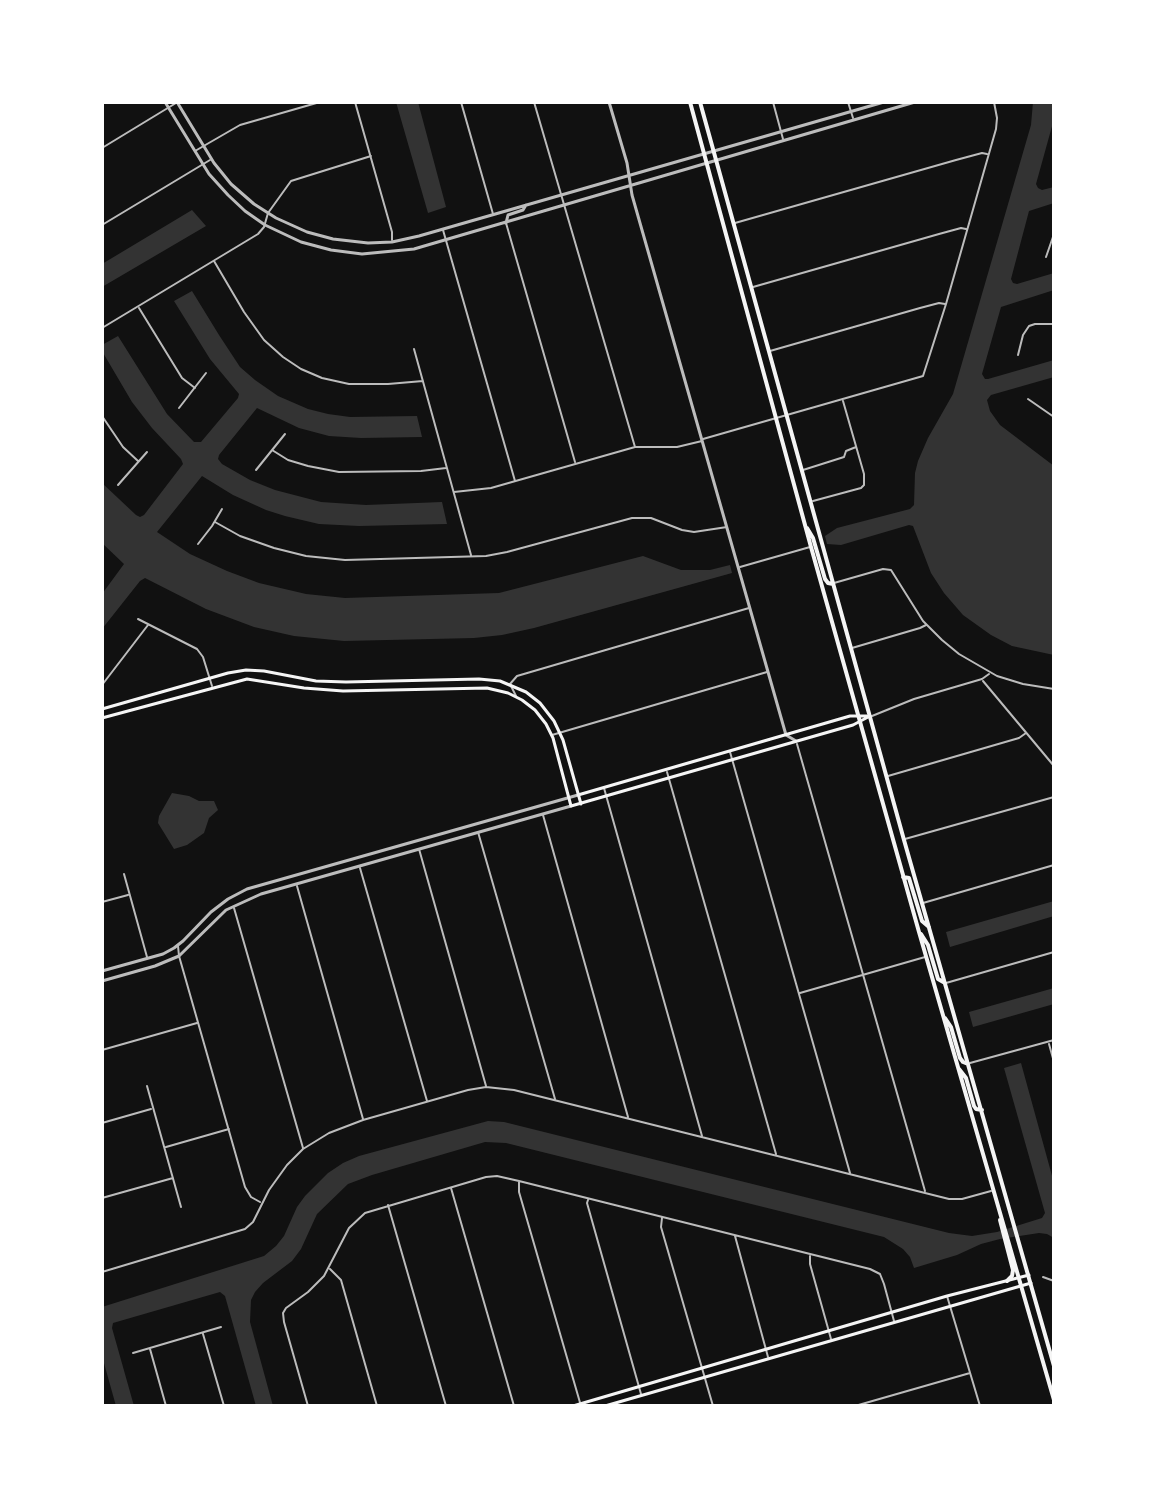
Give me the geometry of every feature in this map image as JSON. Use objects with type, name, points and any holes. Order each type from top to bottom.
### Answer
[{"type":"main road","points":[[690,102],[903,877],[1054,1400]]},
{"type":"main road","points":[[700,102],[886,776],[1054,1366]]},
{"type":"main road","points":[[805,526],[813,538],[827,582],[833,584]]},
{"type":"main road","points":[[102,709],[237,671],[255,670],[316,681],[479,679],[510,684],[540,703],[554,721],[581,804]]},
{"type":"main road","points":[[102,718],[242,679],[351,691],[482,687],[498,690],[518,698],[542,717],[552,735],[571,806],[796,741],[870,716]]},
{"type":"main road","points":[[401,681],[401,690]]},
{"type":"main road","points":[[351,682],[351,691]]},
{"type":"main road","points":[[578,795],[850,716],[859,719]]},
{"type":"main road","points":[[903,877],[909,878],[922,921],[929,927]]},
{"type":"main road","points":[[919,932],[926,940],[938,979],[945,983]]},
{"type":"main road","points":[[943,1016],[951,1027],[960,1058],[968,1064]]},
{"type":"main road","points":[[958,1068],[966,1078],[974,1106],[982,1110]]},
{"type":"main road","points":[[1007,1241],[1014,1273],[1007,1281]]},
{"type":"main road","points":[[573,1406],[947,1296],[1029,1275]]},
{"type":"main road","points":[[605,1406],[1031,1283]]},
{"type":"street","points":[[165,102],[202,165],[228,195],[265,225],[301,242],[353,253],[403,251],[446,240],[915,102]]},
{"type":"street","points":[[102,148],[177,102],[231,184],[268,213],[300,229],[333,239],[361,243],[392,242],[443,230],[884,102]]},
{"type":"street","points":[[194,152],[240,125],[320,102]]},
{"type":"street","points":[[355,102],[392,232],[392,242]]},
{"type":"street","points":[[461,102],[494,215]]},
{"type":"street","points":[[534,102],[635,447]]},
{"type":"street","points":[[609,102],[786,735],[796,741],[925,1192]]},
{"type":"street","points":[[773,102],[784,140]]},
{"type":"street","points":[[848,102],[853,120]]},
{"type":"street","points":[[454,492],[483,489],[635,447],[677,447],[923,376],[997,123],[994,102]]},
{"type":"street","points":[[734,224],[987,154]]},
{"type":"street","points":[[102,328],[255,236],[265,225],[268,213],[286,186],[295,178],[371,156]]},
{"type":"street","points":[[102,225],[212,159]]},
{"type":"street","points":[[526,205],[523,210],[508,215],[506,223],[576,463]]},
{"type":"street","points":[[751,287],[950,231],[967,229]]},
{"type":"street","points":[[443,230],[515,481]]},
{"type":"street","points":[[1046,257],[1054,234]]},
{"type":"street","points":[[214,261],[264,340],[301,369],[349,384],[423,381]]},
{"type":"street","points":[[769,351],[920,308],[946,304]]},
{"type":"street","points":[[138,306],[182,378],[195,388]]},
{"type":"street","points":[[1018,355],[1023,335],[1029,326],[1054,324]]},
{"type":"street","points":[[414,349],[472,557]]},
{"type":"street","points":[[179,408],[206,373]]},
{"type":"street","points":[[811,502],[864,485],[864,474],[842,399]]},
{"type":"street","points":[[1028,399],[1054,417]]},
{"type":"street","points":[[102,416],[123,447],[138,461]]},
{"type":"street","points":[[256,470],[285,434]]},
{"type":"street","points":[[802,470],[844,457],[846,451],[856,447]]},
{"type":"street","points":[[272,450],[288,460],[339,472],[447,468]]},
{"type":"street","points":[[118,485],[147,452]]},
{"type":"street","points":[[198,544],[222,509]]},
{"type":"street","points":[[215,522],[240,536],[274,548],[325,559],[376,560],[472,557],[507,552],[632,518],[651,518],[694,532],[727,527]]},
{"type":"street","points":[[738,567],[811,547]]},
{"type":"street","points":[[833,584],[883,569],[893,571],[926,624],[959,654],[990,673],[1023,684],[1054,689]]},
{"type":"street","points":[[518,698],[510,684],[517,676],[750,608]]},
{"type":"street","points":[[138,619],[197,649],[203,657],[212,687]]},
{"type":"street","points":[[851,648],[926,624]]},
{"type":"street","points":[[102,685],[148,625]]},
{"type":"street","points":[[552,735],[768,671]]},
{"type":"street","points":[[870,716],[982,679],[990,673]]},
{"type":"street","points":[[982,679],[1054,766]]},
{"type":"street","points":[[886,776],[1019,738],[1026,733]]},
{"type":"street","points":[[730,752],[851,1174]]},
{"type":"street","points":[[667,770],[777,1155]]},
{"type":"street","points":[[604,788],[703,1137]]},
{"type":"street","points":[[102,971],[163,954],[178,946],[211,912],[257,885],[578,795]]},
{"type":"street","points":[[904,840],[1054,797]]},
{"type":"street","points":[[540,806],[628,1118]]},
{"type":"street","points":[[102,981],[179,956],[218,917],[261,894],[571,806]]},
{"type":"street","points":[[476,824],[555,1100]]},
{"type":"street","points":[[417,841],[486,1087]]},
{"type":"street","points":[[357,857],[427,1102]]},
{"type":"street","points":[[922,903],[1054,865]]},
{"type":"street","points":[[124,874],[150,967]]},
{"type":"street","points":[[293,875],[363,1120]]},
{"type":"street","points":[[102,902],[129,894]]},
{"type":"street","points":[[229,899],[234,906],[303,1149]]},
{"type":"street","points":[[178,946],[248,1193],[261,1203]]},
{"type":"street","points":[[945,983],[1054,952]]},
{"type":"street","points":[[799,993],[926,957]]},
{"type":"street","points":[[102,1050],[198,1023]]},
{"type":"street","points":[[968,1064],[1054,1040]]},
{"type":"street","points":[[1048,1042],[1054,1062]]},
{"type":"street","points":[[147,1086],[181,1207]]},
{"type":"street","points":[[102,1272],[240,1231],[253,1222],[278,1177],[303,1149],[329,1133],[363,1120],[486,1087],[508,1088],[957,1200],[994,1190]]},
{"type":"street","points":[[102,1123],[153,1109]]},
{"type":"street","points":[[164,1148],[229,1129]]},
{"type":"street","points":[[308,1406],[283,1313],[329,1268],[343,1237],[356,1220],[370,1210],[491,1176],[870,1269],[880,1274],[894,1321]]},
{"type":"street","points":[[102,1198],[173,1178]]},
{"type":"street","points":[[519,1181],[519,1192],[580,1405]]},
{"type":"street","points":[[451,1187],[514,1406]]},
{"type":"street","points":[[588,1198],[641,1395]]},
{"type":"street","points":[[388,1205],[446,1406]]},
{"type":"street","points":[[662,1217],[661,1227],[713,1406]]},
{"type":"street","points":[[735,1235],[768,1358]]},
{"type":"street","points":[[810,1254],[831,1340]]},
{"type":"street","points":[[329,1268],[341,1280],[377,1406]]},
{"type":"street","points":[[1043,1277],[1054,1281]]},
{"type":"street","points":[[947,1296],[980,1406]]},
{"type":"street","points":[[133,1353],[221,1327]]},
{"type":"street","points":[[202,1333],[224,1406]]},
{"type":"street","points":[[150,1348],[166,1406]]},
{"type":"street","points":[[855,1406],[970,1373]]},
{"type":"shaded area","points":[[396,102],[418,102],[446,207],[428,213]]},
{"type":"shaded area","points":[[1033,102],[1054,102],[1054,119],[1036,184],[1042,190],[1054,187],[1054,203],[1029,211],[1011,279],[1017,284],[1054,273],[1054,290],[1001,307],[982,374],[988,379],[1054,360],[1054,377],[991,395],[987,400],[990,411],[1000,425],[1054,466],[1054,655],[1012,646],[963,615],[931,573],[913,526],[841,545],[827,544],[825,536],[837,528],[910,509],[914,505],[918,461],[953,394],[1031,125]]},
{"type":"shaded area","points":[[192,210],[206,226],[102,287],[102,264]]},
{"type":"shaded area","points":[[192,291],[240,367],[278,396],[328,414],[350,417],[417,416],[422,437],[329,436],[299,428],[257,408],[219,455],[222,464],[275,490],[321,502],[366,505],[442,502],[447,524],[319,524],[266,510],[202,476],[157,532],[190,554],[259,583],[306,594],[345,598],[499,593],[643,556],[681,570],[710,570],[730,565],[732,573],[502,635],[344,641],[294,636],[254,627],[206,609],[145,578],[102,629],[102,594],[124,564],[102,543],[102,483],[140,517],[183,464],[132,402],[102,351],[102,345],[118,336],[167,414],[194,442],[201,442],[239,394],[210,359],[174,301]]},
{"type":"shaded area","points":[[172,793],[199,801],[214,801],[218,810],[209,818],[204,833],[187,845],[174,849],[158,823]]},
{"type":"shaded area","points":[[1054,901],[1054,916],[950,947],[946,932]]},
{"type":"shaded area","points":[[1054,988],[1054,1004],[973,1027],[969,1012]]},
{"type":"shaded area","points":[[1021,1063],[1054,1183],[1054,1238],[1039,1233],[1000,1239],[914,1268],[903,1249],[884,1237],[506,1143],[485,1142],[348,1184],[317,1214],[292,1261],[263,1283],[251,1300],[250,1322],[273,1406],[256,1406],[225,1296],[220,1292],[113,1323],[134,1406],[116,1406],[102,1356],[102,1307],[264,1256],[284,1236],[305,1196],[343,1163],[488,1121],[504,1122],[949,1233],[972,1236],[997,1232],[1042,1218],[1045,1213],[1004,1068]]}]
